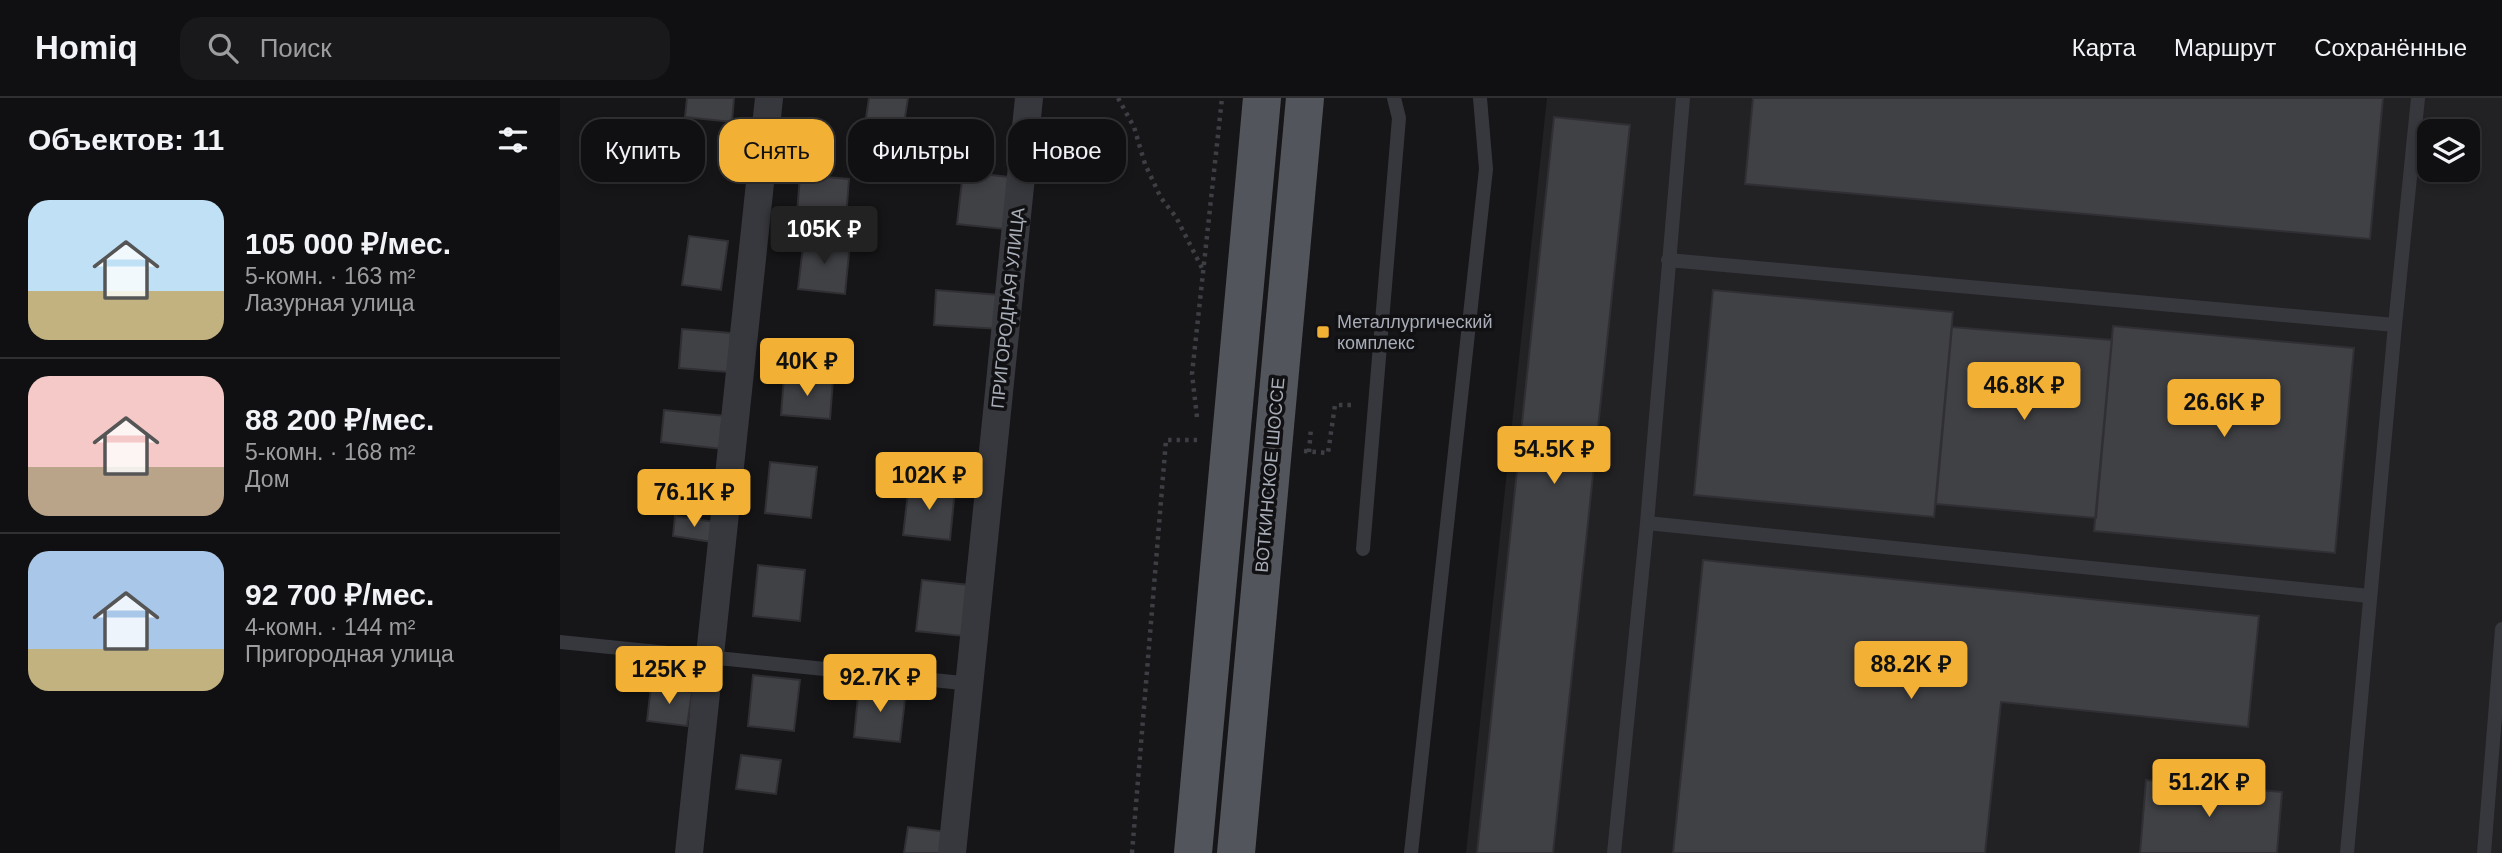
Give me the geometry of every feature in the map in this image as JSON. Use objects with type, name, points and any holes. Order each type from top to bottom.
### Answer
[{"type":"main road","points":[[1193,853],[1262,98]]},
{"type":"main road","name":"ВОТКИНСКОЕ ШОССЕ","points":[[1236,853],[1305,98]]},
{"type":"street","points":[[689,853],[769,98]]},
{"type":"street","name":"ПРИГОРОДНАЯ УЛИЦА","points":[[952,853],[972,684],[1029,98]]},
{"type":"lane","points":[[1363,549],[1399,118],[1394,98]]},
{"type":"lane","points":[[1411,853],[1486,169],[1480,98]]},
{"type":"lane","points":[[1614,853],[1647,523],[1683,98]]},
{"type":"lane","points":[[2347,853],[2369,596],[2418,98]]},
{"type":"lane","points":[[1668,260],[2395,325]]},
{"type":"lane","points":[[1647,523],[2369,596]]},
{"type":"lane","points":[[2483,853],[2502,629]]},
{"type":"lane","points":[[560,642],[972,684]]},
{"type":"path","points":[[1118,98],[1135,127],[1145,164],[1161,198],[1176,217],[1203,271]]},
{"type":"path","points":[[1132,853],[1166,440],[1200,440],[1192,374],[1222,98]]},
{"type":"shaded area","points":[[1547,98],[2502,98],[2502,853],[1466,853]]},
{"type":"building","points":[[687,98],[734,98],[732,119],[719,121],[685,117]]},
{"type":"building","points":[[869,98],[908,98],[905,119],[866,119]]},
{"type":"building","points":[[1753,98],[2383,98],[2370,239],[1745,184]]},
{"type":"building","points":[[1554,117],[1630,125],[1553,853],[1477,853]]},
{"type":"building","points":[[994,175],[1008,177],[1004,229],[957,224],[962,182],[994,182]]},
{"type":"building","points":[[834,178],[848,179],[846,218],[797,214],[799,182],[834,182]]},
{"type":"building","points":[[689,236],[728,241],[721,290],[682,285]]},
{"type":"building","points":[[804,238],[850,243],[845,294],[798,289]]},
{"type":"building","points":[[936,290],[1000,295],[1000,329],[934,325]]},
{"type":"building","points":[[1713,290],[1953,312],[1934,517],[1694,495]]},
{"type":"building","points":[[2113,326],[2354,348],[2335,553],[2094,531]]},
{"type":"building","points":[[1952,327],[2112,340],[2096,518],[1936,504]]},
{"type":"building","points":[[682,329],[731,333],[728,372],[679,368]]},
{"type":"building","points":[[784,376],[833,380],[830,419],[781,415]]},
{"type":"building","points":[[664,410],[726,416],[722,449],[661,442]]},
{"type":"building","points":[[770,462],[817,467],[811,518],[765,513]]},
{"type":"building","points":[[909,484],[955,489],[950,540],[903,535]]},
{"type":"building","points":[[675,516],[715,522],[712,542],[673,536]]},
{"type":"building","points":[[1703,560],[2259,616],[2248,727],[2001,702],[1985,853],[1673,853]]},
{"type":"building","points":[[758,565],[805,570],[800,621],[753,616]]},
{"type":"building","points":[[922,580],[969,585],[963,636],[916,631]]},
{"type":"building","points":[[753,675],[800,680],[794,731],[748,726]]},
{"type":"building","points":[[859,686],[906,691],[900,742],[854,737]]},
{"type":"building","points":[[651,687],[692,692],[687,726],[647,721]]},
{"type":"building","points":[[741,755],[781,760],[776,794],[736,789]]},
{"type":"building","points":[[2146,780],[2282,792],[2277,853],[2140,853]]},
{"type":"building","points":[[908,827],[948,832],[946,853],[904,853]]},
{"type":"place","name":"Металлургический комплекс","points":[[1323,332]]}]
